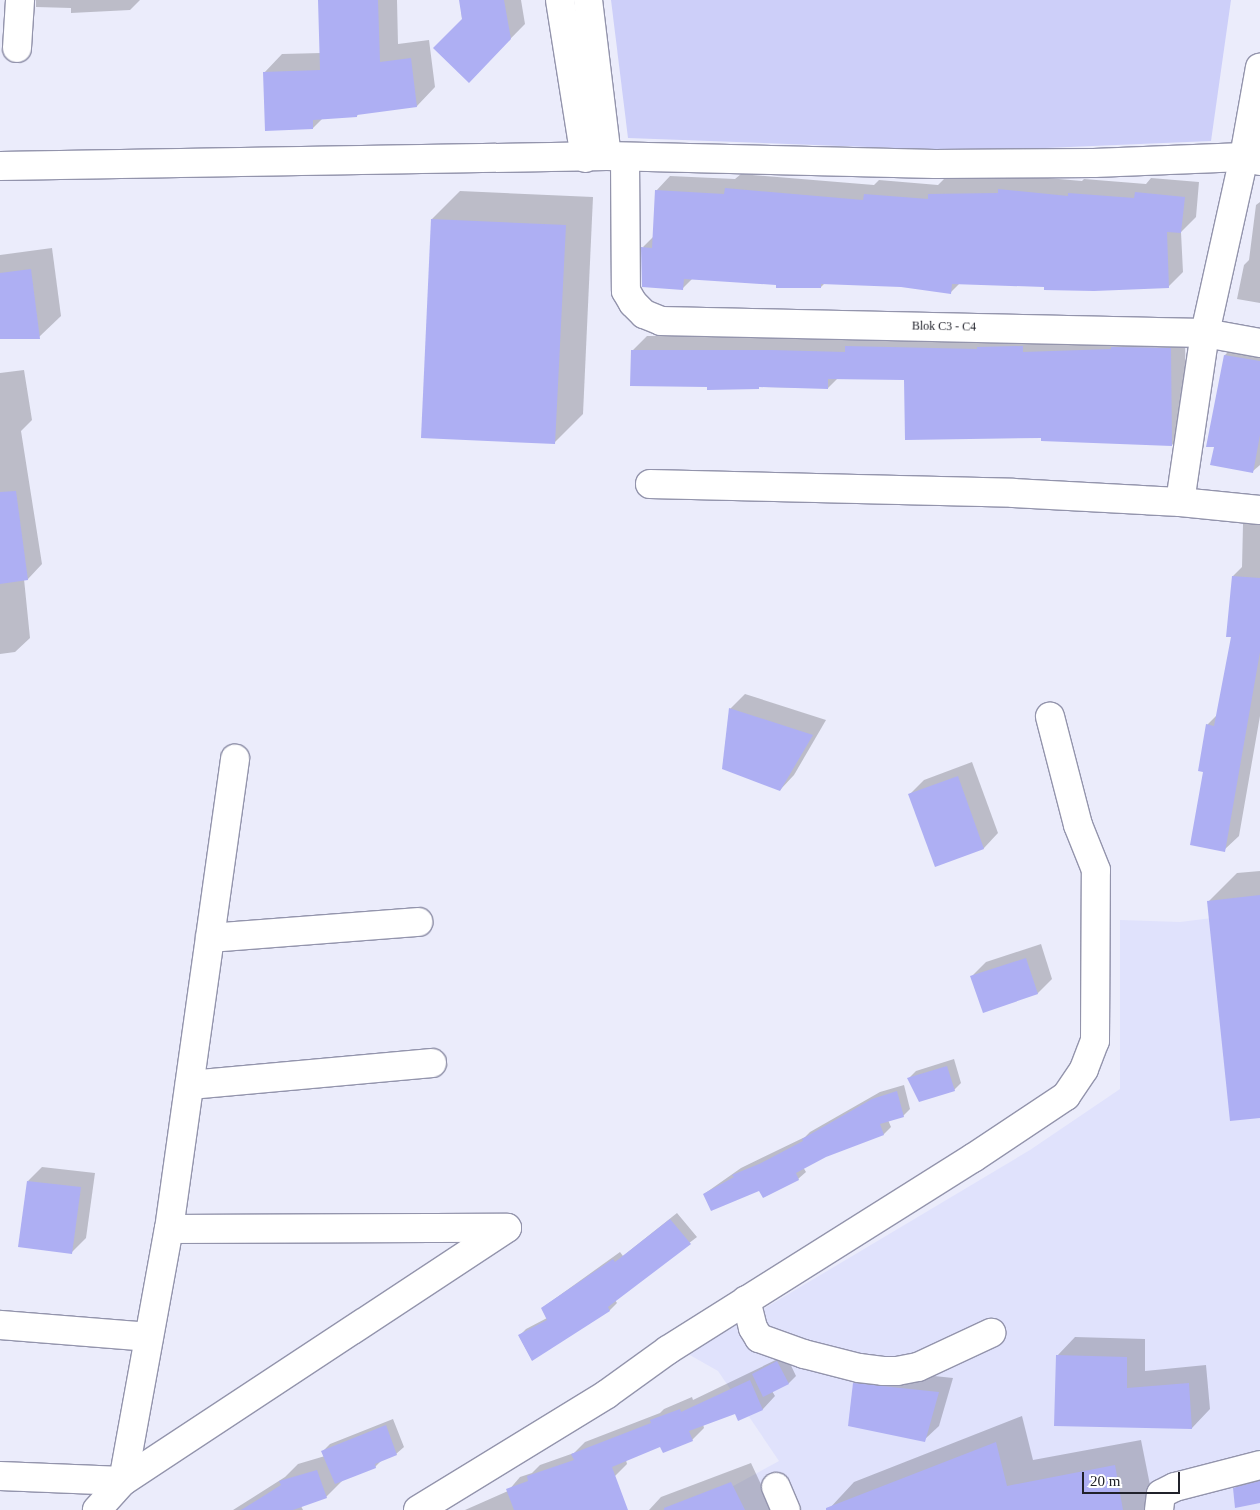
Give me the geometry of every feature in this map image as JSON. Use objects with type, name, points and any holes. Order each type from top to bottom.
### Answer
[{"type":"street","points":[[17,48],[20,0]]},
{"type":"street","points":[[560,0],[606,157]]},
{"type":"street","points":[[588,0],[606,157]]},
{"type":"street","points":[[1180,502],[1205,333],[1252,159],[1260,67]]},
{"type":"street","points":[[0,166],[606,157],[935,164],[1094,163],[1252,159]]},
{"type":"street","name":"Blok C3 - C4","points":[[606,157],[626,291],[632,303],[644,314],[661,321],[1205,333],[1260,343]]},
{"type":"street","points":[[650,484],[1013,493],[1180,502],[1260,510]]},
{"type":"street","points":[[418,1510],[608,1394],[668,1350],[972,1158],[1066,1096],[1084,1069],[1094,1041],[1096,870],[1078,825],[1050,717]]},
{"type":"street","points":[[123,1481],[169,1229],[235,759]]},
{"type":"street","points":[[210,938],[418,922]]},
{"type":"street","points":[[190,1085],[432,1063]]},
{"type":"street","points":[[96,1510],[123,1481],[507,1228],[169,1229]]},
{"type":"street","points":[[746,1300],[753,1328],[759,1338],[804,1354],[859,1368],[897,1371],[918,1367],[991,1333]]},
{"type":"street","points":[[0,1325],[149,1337]]},
{"type":"street","points":[[1160,1510],[1161,1494],[1175,1487],[1260,1465]]},
{"type":"street","points":[[0,1476],[123,1481]]},
{"type":"shaded area","points":[[611,0],[1231,0],[1211,141],[974,151],[628,138]]},
{"type":"shaded area","points":[[1260,902],[1260,1510],[689,1510],[779,1461],[718,1371],[688,1354],[1030,1150],[1120,1089],[1120,920],[1180,922],[1244,914]]},
{"type":"building","points":[[318,0],[378,0],[380,62],[411,58],[417,107],[357,115],[357,117],[313,120],[313,129],[265,131],[263,72],[320,70]]},
{"type":"building","points":[[459,0],[504,0],[511,39],[469,83],[433,48],[462,19]]},
{"type":"building","points":[[725,188],[863,200],[864,194],[928,199],[928,194],[998,193],[998,189],[1068,196],[1068,193],[1134,198],[1135,192],[1185,197],[1181,233],[1167,232],[1169,288],[1094,291],[1044,290],[1044,287],[952,284],[951,294],[901,287],[821,284],[821,288],[776,288],[776,285],[684,279],[683,290],[642,287],[641,247],[652,248],[655,190],[724,194]]},
{"type":"building","points":[[431,219],[566,225],[555,444],[421,438]]},
{"type":"building","points":[[31,269],[40,339],[0,339],[0,273]]},
{"type":"building","points":[[845,346],[977,349],[977,347],[1023,346],[1023,352],[1111,349],[1111,347],[1171,348],[1172,446],[1041,441],[1041,438],[905,440],[904,380],[828,379],[828,389],[759,387],[759,389],[707,390],[707,387],[630,386],[631,350],[845,352]]},
{"type":"building","points":[[1224,355],[1260,361],[1260,435],[1253,473],[1210,465],[1214,447],[1206,447]]},
{"type":"building","points":[[16,491],[28,580],[0,584],[0,492]]},
{"type":"building","points":[[1232,576],[1260,578],[1260,652],[1225,852],[1190,845],[1203,772],[1198,771],[1206,724],[1214,726],[1231,637],[1226,637]]},
{"type":"building","points":[[729,708],[813,735],[780,791],[722,769]]},
{"type":"building","points":[[958,776],[984,849],[935,867],[908,794]]},
{"type":"building","points":[[1260,895],[1260,1118],[1230,1121],[1207,901]]},
{"type":"building","points":[[1026,958],[1038,994],[983,1013],[970,976]]},
{"type":"building","points":[[947,1066],[955,1091],[919,1102],[907,1078]]},
{"type":"building","points":[[897,1091],[904,1117],[880,1124],[884,1135],[826,1157],[796,1173],[799,1180],[763,1198],[759,1191],[711,1211],[703,1194],[734,1177],[732,1175],[759,1164],[803,1141],[802,1139],[872,1099]]},
{"type":"building","points":[[27,1181],[81,1187],[72,1254],[18,1247]]},
{"type":"building","points":[[670,1219],[691,1244],[608,1307],[610,1311],[532,1361],[518,1335],[547,1320],[541,1308],[613,1259],[615,1262]]},
{"type":"building","points":[[1056,1355],[1127,1357],[1127,1388],[1189,1383],[1192,1429],[1054,1426]]},
{"type":"building","points":[[777,1361],[789,1384],[763,1397],[752,1374]]},
{"type":"building","points":[[750,1380],[763,1410],[738,1421],[735,1414],[689,1431],[693,1441],[663,1453],[660,1447],[612,1467],[628,1510],[514,1510],[506,1489],[528,1481],[527,1476],[574,1460],[571,1454],[651,1423],[650,1420],[680,1409],[681,1412]]},
{"type":"building","points":[[853,1383],[939,1392],[925,1442],[848,1426]]},
{"type":"building","points":[[386,1425],[397,1455],[375,1464],[376,1468],[335,1484],[321,1451]]},
{"type":"building","points":[[996,1442],[1007,1486],[1115,1465],[1123,1510],[826,1510],[826,1508]]},
{"type":"building","points":[[317,1470],[327,1498],[293,1510],[241,1510],[281,1485],[279,1481]]},
{"type":"building","points":[[1260,1481],[1260,1503],[1235,1508],[1233,1488]]},
{"type":"building","points":[[731,1482],[745,1510],[664,1510],[664,1508]]}]
